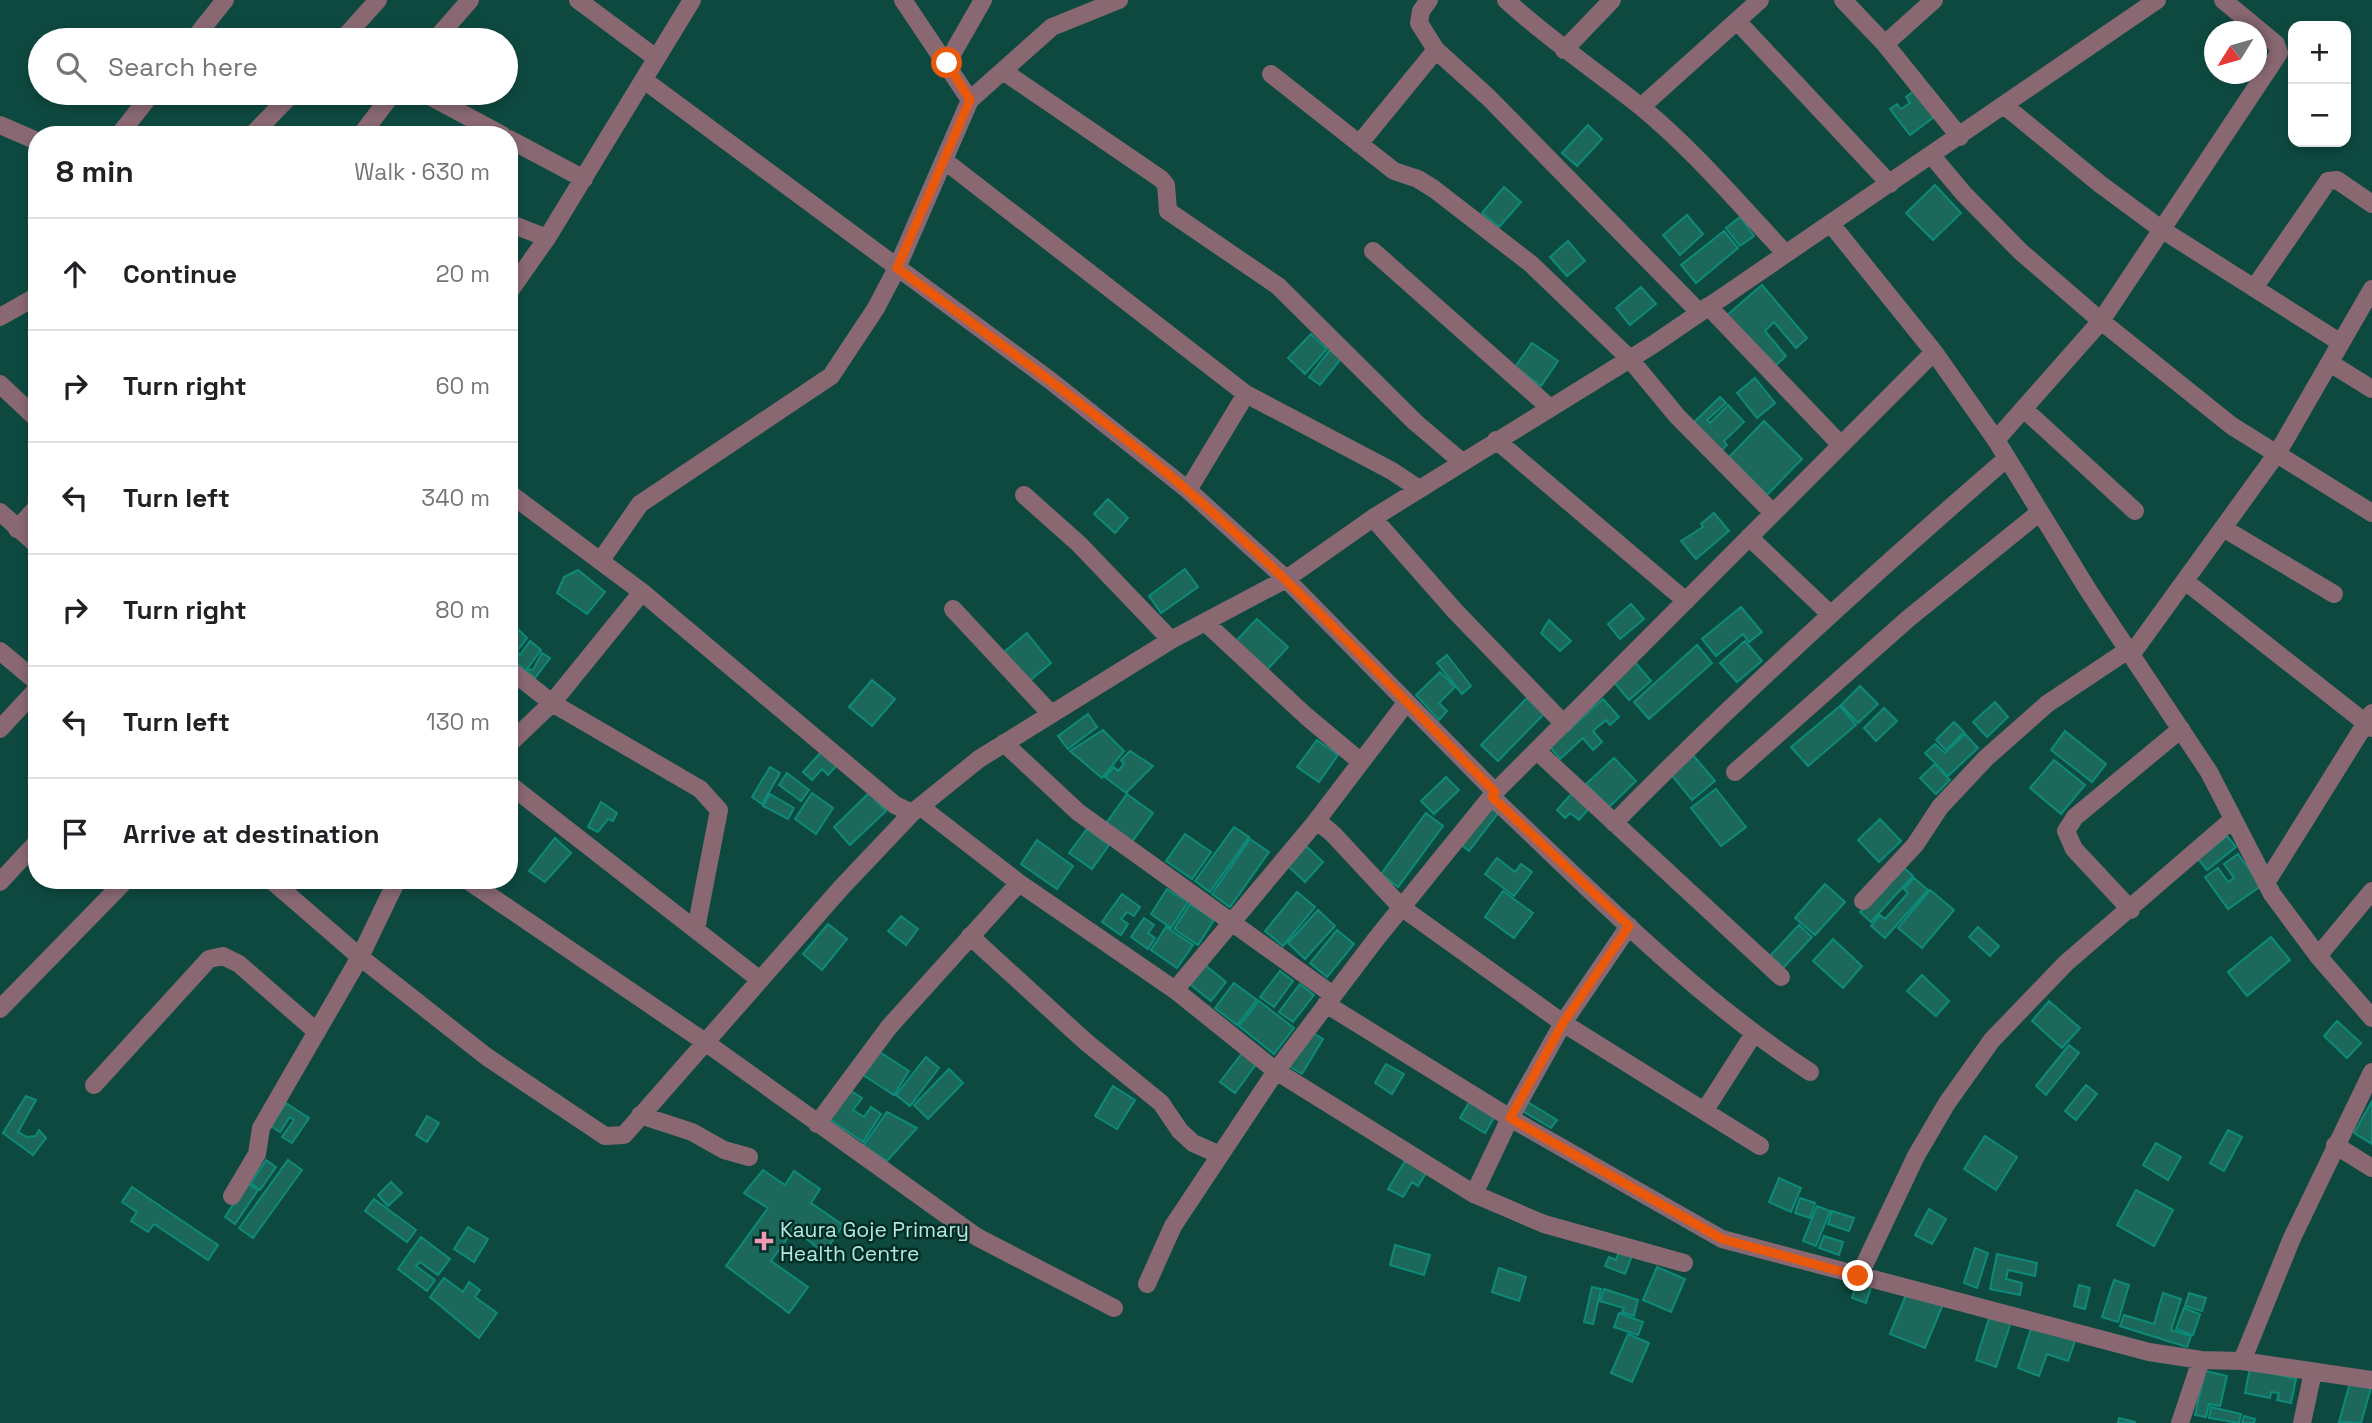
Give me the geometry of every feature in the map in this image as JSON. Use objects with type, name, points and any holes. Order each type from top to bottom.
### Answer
[{"type":"street","points":[[203,28],[225,0]]},
{"type":"street","points":[[353,28],[378,0]]},
{"type":"street","points":[[446,28],[470,0]]},
{"type":"street","points":[[578,0],[656,58]]},
{"type":"street","points":[[518,279],[584,179],[692,0]]},
{"type":"street","points":[[903,0],[970,100]]},
{"type":"street","points":[[947,63],[983,0]]},
{"type":"street","points":[[601,560],[640,504],[831,376],[876,308],[897,268],[970,100],[1052,27],[1119,0]]},
{"type":"street","points":[[1429,0],[1421,11],[1419,23],[1436,50],[1488,97],[1841,445]]},
{"type":"street","points":[[1506,0],[1564,50],[1641,107],[1695,158],[1786,254]]},
{"type":"street","points":[[1564,50],[1612,0]]},
{"type":"street","points":[[1641,107],[1760,0]]},
{"type":"street","points":[[1843,0],[1885,44],[1961,137]]},
{"type":"street","points":[[1885,44],[1934,0]]},
{"type":"street","points":[[281,889],[360,957],[487,1057],[605,1136],[624,1135],[841,888],[916,810],[979,759],[1171,640],[1286,579],[1373,518],[1629,358],[1831,225],[2157,0]]},
{"type":"street","points":[[1996,440],[2101,321],[2279,53],[2276,44],[2223,0]]},
{"type":"street","points":[[1737,21],[1890,184]]},
{"type":"street","points":[[1359,144],[1436,50]]},
{"type":"street","points":[[1003,71],[1161,179],[1166,185],[1168,211],[1278,286],[1415,422],[1462,462]]},
{"type":"street","points":[[1271,74],[1394,171],[1418,179],[1472,216],[1531,264],[1629,358],[1677,416],[1773,513]]},
{"type":"street","points":[[644,80],[1051,381],[1188,490],[1286,579],[1494,794],[1629,926],[1753,1035],[1810,1072]]},
{"type":"street","points":[[126,126],[143,105]]},
{"type":"street","points":[[261,126],[281,105]]},
{"type":"street","points":[[368,126],[384,105]]},
{"type":"street","points":[[446,105],[485,126]]},
{"type":"street","points":[[2005,106],[2100,184],[2161,229],[2341,343]]},
{"type":"street","points":[[2,130],[28,138]]},
{"type":"street","points":[[518,144],[584,179]]},
{"type":"street","points":[[1932,156],[1964,194],[2021,252],[2101,321],[2232,426],[2278,452],[2372,513]]},
{"type":"street","points":[[945,161],[1246,394],[1392,471],[1419,489]]},
{"type":"street","points":[[2254,288],[2329,181],[2337,180],[2372,204]]},
{"type":"street","points":[[1831,225],[1934,352],[1996,440],[2130,653],[2209,772],[2266,883],[2318,956],[2372,1018]]},
{"type":"street","points":[[518,227],[547,238]]},
{"type":"street","points":[[1373,251],[1549,407]]},
{"type":"street","points":[[1863,901],[1915,845],[1940,807],[1986,758],[2047,704],[2130,653],[2278,452],[2372,289]]},
{"type":"street","points":[[0,317],[28,301]]},
{"type":"street","points":[[1147,1284],[1173,1226],[1276,1071],[1401,907],[1494,794],[1934,352]]},
{"type":"street","points":[[2330,363],[2372,389]]},
{"type":"street","points":[[0,384],[28,410]]},
{"type":"street","points":[[1188,490],[1246,394]]},
{"type":"street","points":[[2024,409],[2135,511]]},
{"type":"street","points":[[1496,440],[1686,601]]},
{"type":"street","points":[[1614,823],[1703,732],[1829,613],[2006,459]]},
{"type":"street","points":[[1024,495],[1079,544],[1171,640]]},
{"type":"street","points":[[518,500],[642,592],[895,805],[916,810],[1175,990],[1276,1071],[1474,1194],[1544,1224],[1684,1263]]},
{"type":"street","points":[[0,512],[28,538]]},
{"type":"street","points":[[1735,772],[1909,618],[2040,512]]},
{"type":"street","points":[[17,529],[28,517]]},
{"type":"street","points":[[1373,518],[1455,611],[1564,723]]},
{"type":"street","points":[[2223,528],[2334,594]]},
{"type":"street","points":[[1749,537],[1829,613]]},
{"type":"street","points":[[2185,580],[2370,721],[2266,883]]},
{"type":"street","points":[[518,735],[552,703],[642,592]]},
{"type":"street","points":[[953,609],[1051,714]]},
{"type":"street","points":[[1206,623],[1306,716],[1361,762]]},
{"type":"street","points":[[0,652],[28,675]]},
{"type":"street","points":[[518,676],[552,703],[700,789],[715,802],[719,810],[696,929]]},
{"type":"street","points":[[0,729],[28,699]]},
{"type":"street","points":[[1175,990],[1314,824],[1406,703]]},
{"type":"street","points":[[2130,910],[2074,849],[2066,831],[2075,817],[2181,729]]},
{"type":"street","points":[[1004,743],[1078,812],[1233,923],[1329,1000],[1510,1118],[1722,1239],[2150,1352],[2201,1360],[2242,1361],[2372,1380]]},
{"type":"street","points":[[1536,751],[1781,977]]},
{"type":"street","points":[[518,791],[760,981]]},
{"type":"street","points":[[1858,1276],[1916,1156],[1947,1103],[1992,1040],[2066,963],[2233,819]]},
{"type":"street","points":[[1314,824],[1321,824],[1333,834],[1401,907],[1563,1023],[1760,1146]]},
{"type":"street","points":[[0,882],[28,852]]},
{"type":"street","points":[[817,1124],[889,1027],[1018,883]]},
{"type":"street","points":[[0,1009],[117,889]]},
{"type":"street","points":[[232,1196],[257,1154],[261,1128],[360,957],[393,889]]},
{"type":"street","points":[[480,889],[705,1042],[976,1237],[1114,1308]]},
{"type":"street","points":[[2318,956],[2372,891]]},
{"type":"street","points":[[1474,1194],[1510,1118],[1563,1023],[1629,926]]},
{"type":"street","points":[[970,936],[1086,1042],[1161,1103],[1180,1131],[1193,1143],[1220,1155]]},
{"type":"street","points":[[94,1085],[209,959],[223,956],[239,964],[317,1032]]},
{"type":"street","points":[[1705,1110],[1753,1035]]},
{"type":"street","points":[[2242,1361],[2292,1238],[2372,1072]]},
{"type":"street","points":[[640,1115],[692,1132],[724,1150],[749,1157]]},
{"type":"street","points":[[2335,1145],[2372,1168]]},
{"type":"street","points":[[2180,1423],[2201,1360]]},
{"type":"street","points":[[2302,1423],[2314,1372]]},
{"type":"building","points":[[1915,90],[1934,117],[1910,135],[1890,109],[1897,104],[1901,109],[1910,103],[1906,97]]},
{"type":"building","points":[[1588,125],[1602,139],[1577,166],[1562,153]]},
{"type":"building","points":[[1935,185],[1961,213],[1933,240],[1906,213]]},
{"type":"building","points":[[1504,187],[1521,202],[1499,227],[1482,213]]},
{"type":"building","points":[[1687,215],[1703,234],[1680,255],[1663,235]]},
{"type":"building","points":[[1740,217],[1754,236],[1740,246],[1726,228]]},
{"type":"building","points":[[1724,231],[1738,248],[1696,283],[1681,265]]},
{"type":"building","points":[[1568,241],[1585,261],[1567,276],[1550,257]]},
{"type":"building","points":[[1762,285],[1807,338],[1796,348],[1774,322],[1765,331],[1786,356],[1773,368],[1727,315]]},
{"type":"building","points":[[1641,287],[1656,304],[1630,325],[1616,308]]},
{"type":"building","points":[[1311,334],[1327,349],[1305,374],[1288,358]]},
{"type":"building","points":[[1532,343],[1558,361],[1541,386],[1515,367]]},
{"type":"building","points":[[1330,350],[1341,359],[1320,385],[1309,377]]},
{"type":"building","points":[[1755,378],[1775,403],[1757,418],[1737,393]]},
{"type":"building","points":[[1720,397],[1726,403],[1707,420],[1710,423],[1728,405],[1744,422],[1724,441],[1727,445],[1718,454],[1691,425]]},
{"type":"building","points":[[1764,421],[1802,459],[1767,495],[1729,457]]},
{"type":"building","points":[[1108,499],[1128,518],[1115,533],[1094,514]]},
{"type":"building","points":[[1714,513],[1729,531],[1696,559],[1681,541],[1703,527],[1701,524]]},
{"type":"building","points":[[1185,569],[1198,587],[1161,613],[1149,596]]},
{"type":"building","points":[[578,570],[605,592],[587,614],[557,593],[564,577]]},
{"type":"building","points":[[1631,604],[1644,619],[1620,639],[1608,624]]},
{"type":"building","points":[[1741,607],[1762,632],[1749,642],[1743,634],[1716,656],[1702,639]]},
{"type":"building","points":[[1257,619],[1288,647],[1267,670],[1236,641]]},
{"type":"building","points":[[1549,620],[1571,641],[1560,651],[1541,633]]},
{"type":"building","points":[[518,631],[527,638],[518,650]]},
{"type":"building","points":[[1027,633],[1051,663],[1028,682],[1004,652]]},
{"type":"building","points":[[530,641],[541,650],[527,669],[533,670],[542,653],[550,658],[535,678],[518,664],[518,652],[520,655]]},
{"type":"building","points":[[1745,641],[1762,661],[1737,682],[1720,663]]},
{"type":"building","points":[[1697,645],[1712,663],[1649,719],[1634,702]]},
{"type":"building","points":[[1447,655],[1471,686],[1462,694],[1437,663]]},
{"type":"building","points":[[1634,661],[1651,681],[1629,700],[1612,680]]},
{"type":"building","points":[[1440,672],[1455,687],[1439,703],[1447,711],[1439,720],[1416,695]]},
{"type":"building","points":[[872,680],[895,699],[872,726],[849,707]]},
{"type":"building","points":[[1860,686],[1878,704],[1858,723],[1841,705]]},
{"type":"building","points":[[1527,698],[1544,714],[1498,761],[1481,745]]},
{"type":"building","points":[[1603,699],[1619,717],[1610,725],[1606,720],[1593,731],[1602,742],[1593,750],[1583,738],[1560,759],[1550,747]]},
{"type":"building","points":[[1995,702],[2008,717],[1987,737],[1973,722]]},
{"type":"building","points":[[1840,706],[1856,725],[1808,766],[1791,747]]},
{"type":"building","points":[[1884,708],[1897,721],[1876,741],[1864,728]]},
{"type":"building","points":[[1088,714],[1097,727],[1068,749],[1058,736]]},
{"type":"building","points":[[1954,722],[1964,732],[1946,750],[1936,740]]},
{"type":"building","points":[[1103,730],[1124,751],[1102,778],[1070,751]]},
{"type":"building","points":[[2065,731],[2106,764],[2092,782],[2051,750]]},
{"type":"building","points":[[1965,734],[1978,748],[1948,776],[1925,753],[1935,744],[1945,753]]},
{"type":"building","points":[[1317,740],[1338,755],[1319,782],[1297,767]]},
{"type":"building","points":[[822,751],[837,765],[828,775],[822,769],[812,780],[803,772]]},
{"type":"building","points":[[1130,751],[1153,766],[1126,793],[1105,777],[1114,767],[1118,771],[1124,764],[1121,760]]},
{"type":"building","points":[[1692,754],[1715,781],[1692,800],[1669,772]]},
{"type":"building","points":[[1614,758],[1636,781],[1609,807],[1586,784]]},
{"type":"building","points":[[2054,760],[2085,785],[2061,814],[2030,788]]},
{"type":"building","points":[[1935,764],[1950,780],[1936,794],[1920,778]]},
{"type":"building","points":[[770,767],[780,773],[762,804],[752,797]]},
{"type":"building","points":[[787,773],[809,790],[801,801],[779,785]]},
{"type":"building","points":[[1446,777],[1459,790],[1434,814],[1421,801]]},
{"type":"building","points":[[1716,789],[1746,827],[1721,846],[1691,808]]},
{"type":"building","points":[[1574,791],[1591,806],[1579,820],[1570,813],[1565,818],[1557,810]]},
{"type":"building","points":[[812,793],[833,808],[816,834],[795,819]]},
{"type":"building","points":[[869,793],[886,811],[850,845],[834,827]]},
{"type":"building","points":[[770,794],[794,808],[788,819],[763,806]]},
{"type":"building","points":[[1127,794],[1153,813],[1131,843],[1105,825]]},
{"type":"building","points":[[601,802],[617,813],[613,821],[608,819],[598,832],[588,827]]},
{"type":"building","points":[[1488,804],[1499,812],[1469,851],[1458,842]]},
{"type":"building","points":[[1426,813],[1443,826],[1398,887],[1381,874]]},
{"type":"building","points":[[1880,819],[1901,841],[1879,862],[1858,840]]},
{"type":"building","points":[[1234,827],[1249,837],[1210,892],[1195,881]]},
{"type":"building","points":[[1087,829],[1109,845],[1092,869],[1069,853]]},
{"type":"building","points":[[1185,834],[1211,852],[1192,879],[1166,861]]},
{"type":"building","points":[[2227,836],[2236,847],[2207,870],[2198,859]]},
{"type":"building","points":[[555,838],[571,853],[545,882],[529,871]]},
{"type":"building","points":[[1250,839],[1269,852],[1230,907],[1212,894]]},
{"type":"building","points":[[1037,840],[1073,866],[1057,889],[1021,864]]},
{"type":"building","points":[[1306,846],[1323,862],[1305,882],[1288,866]]},
{"type":"building","points":[[2238,854],[2261,886],[2228,909],[2205,877],[2218,868],[2228,882],[2234,878],[2224,864]]},
{"type":"building","points":[[1497,858],[1515,872],[1521,864],[1532,872],[1514,896],[1485,874]]},
{"type":"building","points":[[1902,866],[1913,876],[1871,922],[1860,912]]},
{"type":"building","points":[[1914,878],[1928,890],[1885,938],[1871,926],[1880,915],[1885,919],[1908,893],[1904,889]]},
{"type":"building","points":[[1825,884],[1845,902],[1815,935],[1795,918]]},
{"type":"building","points":[[1167,889],[1188,902],[1171,928],[1151,914]]},
{"type":"building","points":[[1930,890],[1954,910],[1922,948],[1898,928]]},
{"type":"building","points":[[1503,891],[1533,913],[1514,938],[1485,917]]},
{"type":"building","points":[[1297,892],[1315,907],[1283,946],[1265,931]]},
{"type":"building","points":[[1122,894],[1140,907],[1134,916],[1127,912],[1121,919],[1128,924],[1121,935],[1102,922]]},
{"type":"building","points":[[1190,904],[1214,920],[1198,945],[1174,929]]},
{"type":"building","points":[[1318,910],[1335,926],[1305,959],[1288,943]]},
{"type":"building","points":[[901,916],[918,929],[906,945],[888,931]]},
{"type":"building","points":[[1144,918],[1154,925],[1148,933],[1155,938],[1148,949],[1131,937]]},
{"type":"building","points":[[828,924],[847,939],[822,970],[803,954]]},
{"type":"building","points":[[1799,925],[1812,937],[1783,968],[1770,956]]},
{"type":"building","points":[[1166,927],[1193,945],[1177,968],[1151,950]]},
{"type":"building","points":[[1978,927],[1999,946],[1990,956],[1969,937]]},
{"type":"building","points":[[1337,930],[1354,944],[1327,977],[1310,963]]},
{"type":"building","points":[[2271,937],[2290,960],[2247,996],[2228,972]]},
{"type":"building","points":[[1833,939],[1862,966],[1843,988],[1813,961]]},
{"type":"building","points":[[1205,965],[1226,982],[1211,1001],[1190,984]]},
{"type":"building","points":[[1280,971],[1293,981],[1274,1007],[1260,997]]},
{"type":"building","points":[[1922,975],[1949,1001],[1936,1016],[1907,991]]},
{"type":"building","points":[[1234,983],[1257,1000],[1237,1025],[1215,1008]]},
{"type":"building","points":[[1300,984],[1314,995],[1293,1022],[1279,1012]]},
{"type":"building","points":[[1259,1001],[1294,1028],[1274,1054],[1239,1026]]},
{"type":"building","points":[[2049,1001],[2080,1028],[2062,1048],[2032,1021]]},
{"type":"building","points":[[2337,1021],[2361,1043],[2347,1058],[2324,1036]]},
{"type":"building","points":[[1308,1030],[1323,1039],[1302,1074],[1287,1065]]},
{"type":"building","points":[[2069,1045],[2079,1053],[2046,1095],[2036,1086]]},
{"type":"building","points":[[878,1051],[909,1071],[894,1095],[863,1075]]},
{"type":"building","points":[[1243,1052],[1257,1063],[1235,1093],[1220,1082]]},
{"type":"building","points":[[926,1057],[939,1068],[910,1106],[896,1095]]},
{"type":"building","points":[[1386,1064],[1404,1074],[1392,1094],[1375,1083]]},
{"type":"building","points":[[949,1069],[963,1083],[928,1119],[914,1105]]},
{"type":"building","points":[[2086,1085],[2097,1094],[2076,1120],[2065,1111]]},
{"type":"building","points":[[1113,1086],[1135,1100],[1117,1129],[1095,1116]]},
{"type":"building","points":[[848,1089],[862,1098],[853,1110],[864,1117],[871,1107],[881,1114],[863,1142],[828,1118]]},
{"type":"building","points":[[26,1096],[36,1100],[18,1132],[27,1137],[36,1136],[39,1130],[46,1138],[33,1155],[3,1133]]},
{"type":"building","points":[[1470,1101],[1495,1116],[1485,1133],[1460,1118]]},
{"type":"building","points":[[1526,1101],[1557,1120],[1551,1128],[1521,1110]]},
{"type":"building","points":[[2372,1101],[2372,1144],[2354,1133]]},
{"type":"building","points":[[286,1103],[309,1118],[292,1143],[282,1137],[294,1120],[290,1117],[280,1132],[271,1126]]},
{"type":"building","points":[[887,1112],[917,1128],[887,1161],[863,1146]]},
{"type":"building","points":[[427,1116],[439,1123],[427,1142],[416,1135]]},
{"type":"building","points":[[2228,1130],[2242,1137],[2224,1171],[2210,1163]]},
{"type":"building","points":[[1985,1136],[2017,1157],[1996,1190],[1964,1169]]},
{"type":"building","points":[[2156,1143],[2181,1157],[2168,1180],[2143,1165]]},
{"type":"building","points":[[266,1160],[276,1167],[260,1190],[251,1183]]},
{"type":"building","points":[[288,1160],[302,1170],[253,1238],[239,1228]]},
{"type":"building","points":[[1405,1161],[1426,1173],[1418,1186],[1412,1182],[1403,1197],[1388,1189]]},
{"type":"building","name":"Kaura Goje Primary Health Centre","points":[[763,1170],[785,1185],[794,1171],[820,1189],[811,1203],[843,1225],[824,1253],[794,1229],[771,1261],[808,1287],[789,1313],[726,1266],[768,1208],[744,1193]]},
{"type":"building","points":[[1779,1178],[1801,1188],[1791,1212],[1769,1202]]},
{"type":"building","points":[[391,1182],[402,1193],[388,1206],[378,1195]]},
{"type":"building","points":[[247,1183],[258,1190],[235,1224],[225,1217]]},
{"type":"building","points":[[132,1187],[218,1245],[208,1260],[154,1224],[148,1232],[131,1221],[137,1212],[122,1202]]},
{"type":"building","points":[[2136,1190],[2173,1210],[2154,1246],[2117,1225]]},
{"type":"building","points":[[1800,1198],[1815,1203],[1810,1218],[1795,1213]]},
{"type":"building","points":[[374,1199],[416,1230],[407,1242],[365,1211]]},
{"type":"building","points":[[1817,1206],[1830,1211],[1816,1246],[1803,1241]]},
{"type":"building","points":[[1929,1209],[1946,1219],[1932,1244],[1915,1235]]},
{"type":"building","points":[[1832,1211],[1854,1218],[1849,1231],[1828,1224]]},
{"type":"building","points":[[468,1227],[488,1239],[474,1262],[454,1249]]},
{"type":"building","points":[[1824,1236],[1843,1242],[1839,1255],[1819,1248]]},
{"type":"building","points":[[421,1237],[450,1259],[438,1275],[420,1262],[416,1266],[435,1280],[427,1291],[398,1269]]},
{"type":"building","points":[[1395,1245],[1430,1255],[1424,1275],[1390,1265]]},
{"type":"building","points":[[1975,1248],[1988,1253],[1977,1288],[1964,1283]]},
{"type":"building","points":[[1620,1249],[1633,1253],[1625,1274],[1605,1266],[1609,1257],[1616,1260]]},
{"type":"building","points":[[1997,1254],[2037,1263],[2035,1276],[2008,1270],[2006,1279],[2022,1283],[2020,1295],[1990,1289]]},
{"type":"building","points":[[1657,1267],[1685,1279],[1671,1312],[1643,1300]]},
{"type":"building","points":[[1499,1268],[1526,1277],[1519,1301],[1492,1292]]},
{"type":"building","points":[[444,1278],[463,1292],[469,1282],[480,1290],[475,1297],[497,1313],[479,1338],[430,1297]]},
{"type":"building","points":[[1858,1280],[1872,1284],[1866,1303],[1852,1298]]},
{"type":"building","points":[[2114,1280],[2129,1285],[2118,1322],[2102,1317]]},
{"type":"building","points":[[2079,1285],[2090,1288],[2085,1309],[2074,1306]]},
{"type":"building","points":[[1592,1287],[1601,1289],[1593,1324],[1584,1322]]},
{"type":"building","points":[[1604,1289],[1638,1300],[1634,1316],[1622,1312],[1624,1308],[1600,1301]]},
{"type":"building","points":[[1908,1290],[1943,1304],[1925,1348],[1890,1334]]},
{"type":"building","points":[[2163,1293],[2181,1299],[2171,1330],[2191,1336],[2187,1347],[2120,1326],[2124,1315],[2154,1324]]},
{"type":"building","points":[[2189,1293],[2206,1298],[2202,1311],[2185,1306]]},
{"type":"building","points":[[2184,1308],[2200,1314],[2193,1335],[2176,1329]]},
{"type":"building","points":[[1619,1313],[1643,1322],[1638,1335],[1614,1327]]},
{"type":"building","points":[[1990,1315],[2011,1322],[1996,1367],[1976,1360]]},
{"type":"building","points":[[2033,1323],[2076,1338],[2068,1361],[2047,1354],[2039,1376],[2018,1368]]},
{"type":"building","points":[[1628,1334],[1649,1343],[1632,1382],[1611,1373]]},
{"type":"building","points":[[2250,1368],[2296,1379],[2291,1403],[2277,1400],[2279,1393],[2271,1392],[2270,1398],[2245,1393]]},
{"type":"building","points":[[2205,1371],[2227,1376],[2220,1406],[2209,1404],[2206,1417],[2195,1415]]},
{"type":"building","points":[[2351,1379],[2372,1384],[2361,1423],[2339,1422]]},
{"type":"building","points":[[2211,1407],[2241,1414],[2239,1423],[2209,1418]]},
{"type":"building","points":[[2244,1416],[2255,1419],[2254,1423],[2242,1423]]},
{"type":"building","points":[[2119,1418],[2135,1422],[2135,1423],[2118,1423]]},
{"type":"place","name":"Kaura Goje Primary Health Centre","points":[[764,1241]]},
{"type":"route","points":[[947,63],[970,100],[897,268],[1051,381],[1188,490],[1286,579],[1495,792],[1492,797],[1629,926],[1563,1023],[1510,1118],[1722,1239],[1858,1276]]}]
